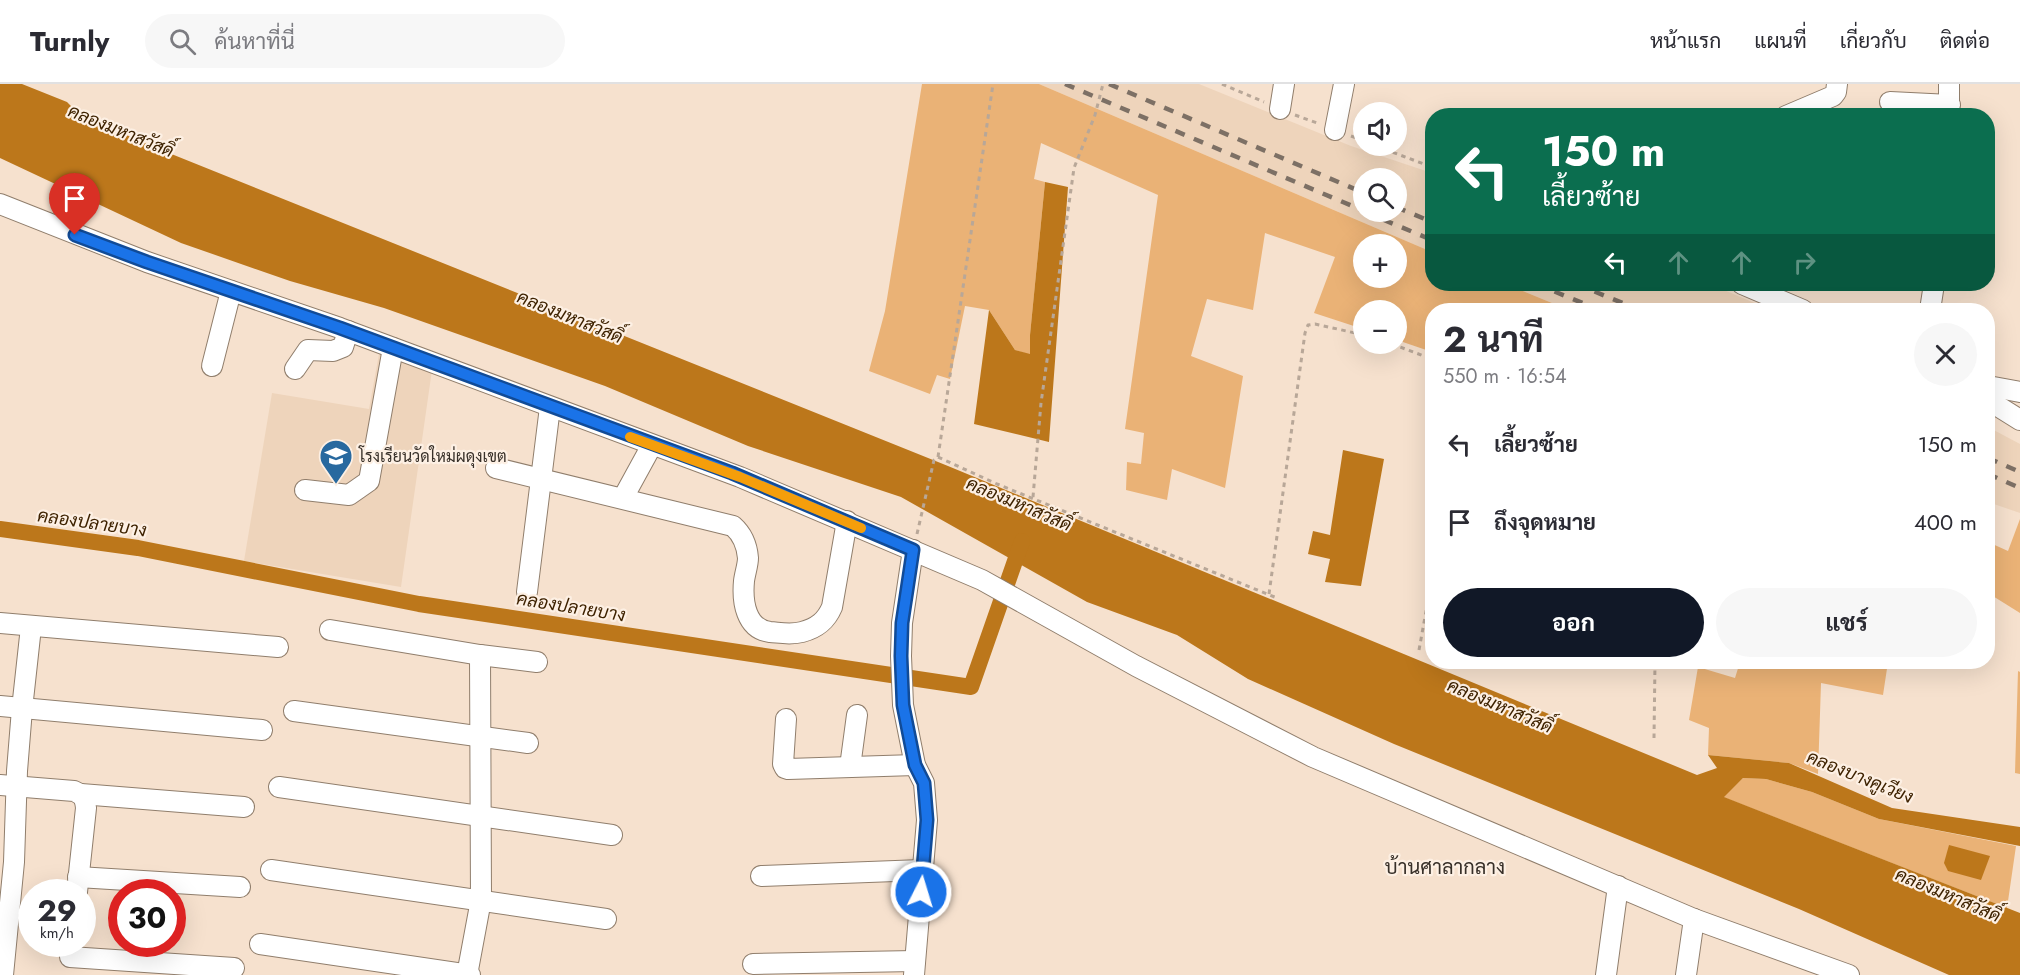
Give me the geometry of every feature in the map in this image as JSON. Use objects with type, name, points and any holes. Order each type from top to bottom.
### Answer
[{"type":"street","points":[[1280,109],[1284,84]]},
{"type":"street","points":[[1335,130],[1344,84]]},
{"type":"street","points":[[1805,108],[1833,96],[1837,84]]},
{"type":"street","points":[[1949,84],[1949,108]]},
{"type":"street","points":[[1890,102],[1934,108]]},
{"type":"street","points":[[0,204],[147,262],[348,331],[740,477],[846,521],[981,580],[1136,666],[1313,757],[1694,919],[1845,974]]},
{"type":"street","points":[[212,366],[231,291]]},
{"type":"street","points":[[1774,291],[1792,303]]},
{"type":"street","points":[[295,369],[308,350],[333,351],[343,346],[348,331]]},
{"type":"street","points":[[305,490],[349,495],[369,481],[393,348]]},
{"type":"street","points":[[1995,387],[2020,392]]},
{"type":"street","points":[[1995,404],[2020,420]]},
{"type":"street","points":[[527,592],[550,407]]},
{"type":"street","points":[[623,498],[651,445]]},
{"type":"street","points":[[496,468],[733,526],[741,533],[748,559],[744,583],[745,610],[750,621],[761,631],[792,635],[822,623],[829,615],[846,521]]},
{"type":"street","points":[[753,964],[914,968],[927,820],[924,783],[915,765],[903,705],[902,623],[913,550]]},
{"type":"street","points":[[0,623],[278,646]]},
{"type":"street","points":[[3,975],[8,785],[22,708],[31,627]]},
{"type":"street","points":[[330,630],[480,656],[537,662]]},
{"type":"street","points":[[260,944],[468,975],[481,900],[480,656]]},
{"type":"street","points":[[0,706],[262,730]]},
{"type":"street","points":[[294,711],[528,743]]},
{"type":"street","points":[[850,767],[857,715]]},
{"type":"street","points":[[786,719],[783,764],[785,768],[915,765]]},
{"type":"street","points":[[8,785],[74,791],[81,794],[244,807]]},
{"type":"street","points":[[279,787],[480,818],[612,835]]},
{"type":"street","points":[[78,879],[86,808],[85,798],[81,794]]},
{"type":"street","points":[[271,870],[606,919]]},
{"type":"street","points":[[761,876],[922,870]]},
{"type":"street","points":[[96,885],[240,887]]},
{"type":"street","points":[[1606,975],[1618,886]]},
{"type":"street","points":[[1686,975],[1694,919]]},
{"type":"street","points":[[70,958],[234,968]]},
{"type":"path","points":[[918,526],[934,460],[938,457],[993,84]]},
{"type":"path","points":[[1033,498],[1041,403],[1074,168],[1095,115],[1103,84]]},
{"type":"path","points":[[1401,156],[1425,165]]},
{"type":"path","points":[[1269,594],[1305,333],[1308,325],[1315,324],[1353,333]]},
{"type":"path","points":[[1407,350],[1425,356]]},
{"type":"path","points":[[938,457],[1277,598]]},
{"type":"path","points":[[1419,650],[1425,617]]},
{"type":"path","points":[[1654,738],[1655,669]]},
{"type":"shaded area","points":[[922,84],[1039,84],[1353,218],[1353,222],[1362,222],[1390,234],[1353,234],[1353,288],[1407,288],[1407,241],[1425,249],[1425,291],[1523,291],[1552,303],[1425,303],[1425,350],[1407,343],[1407,300],[1353,300],[1353,326],[1314,313],[1335,257],[1265,233],[1253,310],[1207,299],[1191,356],[1243,376],[1225,488],[1172,469],[1167,500],[1126,490],[1127,462],[1141,464],[1144,433],[1125,429],[1158,195],[1041,143],[1034,179],[1045,182],[1030,355],[1015,350],[989,310],[965,306],[950,379],[937,375],[930,394],[869,371],[885,311]]},
{"type":"shaded area","points":[[1039,84],[1199,84],[1353,147],[1353,156],[1381,156],[1425,171],[1425,249],[1407,241],[1407,234],[1390,234],[1362,222],[1407,222],[1407,168],[1353,168],[1353,218]]},
{"type":"shaded area","points":[[1523,291],[1726,291],[1755,303],[1552,303]]},
{"type":"shaded area","name":"โรงเรียนวัดใหม่ผดุงเขต","points":[[381,343],[433,363],[401,587],[244,561],[272,393],[369,409]]},
{"type":"shaded area","points":[[1995,431],[2020,444],[2020,513],[1995,504]]},
{"type":"shaded area","points":[[2020,519],[2020,613],[1995,597],[1995,545],[2008,551]]},
{"type":"shaded area","points":[[1698,669],[1735,678],[1738,669],[1887,669],[1883,695],[1821,683],[1818,774],[1789,763],[1708,755],[1709,728],[1689,720]]},
{"type":"shaded area","points":[[2018,671],[2020,672],[2020,774],[2015,773]]},
{"type":"shaded area","points":[[1743,778],[1766,779],[1812,792],[1879,819],[2016,846],[2007,908],[1723,797]]},
{"type":"water","name":"คลองมหาสวัสดิ์","points":[[0,84],[22,84],[67,102],[80,115],[154,147],[948,466],[1425,663],[1425,669],[1440,669],[1697,775],[1717,768],[1708,755],[1789,763],[1892,808],[2020,827],[2020,846],[1879,819],[1812,792],[1766,779],[1743,778],[1724,797],[2020,913],[2020,975],[1949,975],[1799,909],[1394,744],[1248,679],[1177,635],[1087,602],[901,497],[748,446],[605,386],[384,308],[290,281],[181,243],[0,158]]},
{"type":"water","points":[[1045,182],[1068,187],[1049,442],[974,424],[989,310],[1015,350],[1030,354]]},
{"type":"water","points":[[1343,450],[1384,459],[1361,586],[1325,582],[1330,559],[1308,554],[1313,531],[1330,535]]},
{"type":"water","points":[[1949,845],[1990,856],[1981,880],[1948,871],[1944,863]]},
{"type":"waterway","name":"คลองปลายบาง","points":[[0,529],[138,548],[419,604],[971,687],[1022,541]]},
{"type":"railway","points":[[1065,84],[1353,206]]},
{"type":"railway","points":[[1109,84],[1353,188]]},
{"type":"railway","points":[[1407,212],[1425,219]]},
{"type":"railway","points":[[1389,222],[1425,237]]},
{"type":"railway","points":[[1553,291],[1583,303]]},
{"type":"railway","points":[[1593,291],[1623,303]]},
{"type":"railway","points":[[1995,461],[2020,472]]},
{"type":"railway","points":[[1995,477],[2020,488]]},
{"type":"slow traffic","points":[[630,437],[740,477],[861,528]]},
{"type":"place","name":"โรงเรียนวัดใหม่ผดุงเขต","points":[[336,485]]},
{"type":"district","name":"บ้านศาลากลาง","points":[[1445,867]]},
{"type":"route","points":[[75,235],[340,328],[651,445],[732,473],[913,550],[902,623],[901,656],[903,705],[915,765],[924,783],[927,820],[921,892]]},
{"type":"water label","name":"คลองบางคูเวียง","points":[[1860,777]]}]
